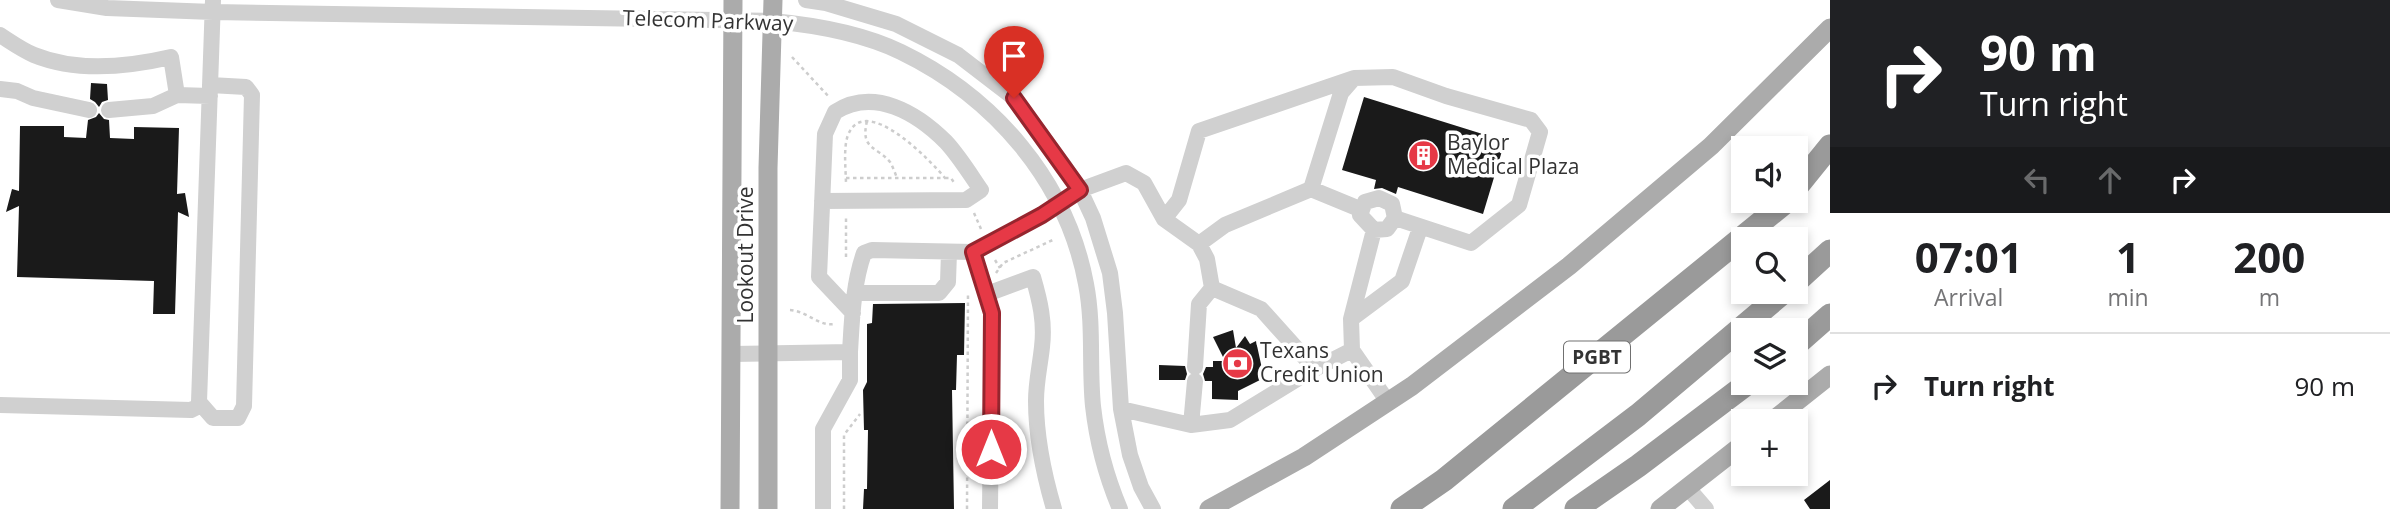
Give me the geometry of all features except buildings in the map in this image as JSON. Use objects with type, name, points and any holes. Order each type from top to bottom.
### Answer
[{"type":"highway","points":[[1808,175],[1830,146]]},
{"type":"highway","points":[[1808,180],[1830,159]]},
{"type":"highway","name":"PGBT","points":[[1402,509],[1444,480],[1773,213]]},
{"type":"highway","points":[[1808,271],[1830,251]]},
{"type":"highway","points":[[1514,509],[1659,398],[1770,304]]},
{"type":"highway","points":[[1808,334],[1830,315]]},
{"type":"highway","points":[[1576,509],[1732,395]]},
{"type":"main road","name":"Lookout Drive","points":[[768,509],[768,168],[773,0]]},
{"type":"main road","name":"Lookout Drive","points":[[730,509],[733,10]]},
{"type":"main road","points":[[1219,507],[1304,457],[1412,386],[1569,266],[1711,146],[1830,28]]},
{"type":"main road","points":[[1787,409],[1830,375]]},
{"type":"main road","points":[[1660,509],[1731,453]]},
{"type":"street","name":"Telecom Parkway","points":[[58,0],[107,8],[213,6],[733,10],[772,21],[824,28],[900,52],[972,96],[1008,129],[1059,202],[1068,222],[1086,284],[1093,344],[1093,404],[1098,442],[1108,481],[1120,509]]},
{"type":"street","name":"Telecom Parkway","points":[[806,0],[827,3],[896,24],[958,55],[1014,98],[1080,190],[1110,273],[1121,409],[1130,456],[1153,509]]},
{"type":"street","points":[[0,405],[191,410],[197,407],[213,6]]},
{"type":"street","points":[[0,35],[34,55],[94,66],[128,65],[171,57],[177,95]]},
{"type":"street","points":[[1164,219],[1179,200],[1199,131],[1354,78],[1393,77],[1446,96],[1531,120],[1540,132],[1519,205],[1471,243],[1395,218]]},
{"type":"street","points":[[1311,188],[1342,93],[1354,78]]},
{"type":"street","points":[[109,110],[153,106],[177,95],[246,87],[252,95],[244,406],[238,418],[213,418],[199,402]]},
{"type":"street","points":[[0,89],[17,90],[33,98],[89,110]]},
{"type":"street","points":[[822,201],[966,200],[981,190],[947,143],[902,110],[876,101],[859,102],[835,111],[825,134],[822,201],[819,277],[846,318]]},
{"type":"street","points":[[823,509],[823,429],[850,380],[846,318],[856,293],[864,253],[873,250],[973,252],[1042,215],[1080,190],[1126,173],[1144,183],[1164,219],[1199,244],[1207,259],[1212,288],[1199,304],[1191,425]]},
{"type":"street","points":[[1199,244],[1225,225],[1311,188],[1362,210]]},
{"type":"street","points":[[1379,198],[1392,204],[1395,218],[1387,229],[1374,230],[1360,215],[1365,202],[1379,198]]},
{"type":"street","points":[[1352,319],[1402,281],[1420,228]]},
{"type":"street","points":[[1374,230],[1352,319],[1352,350],[1388,402]]},
{"type":"street","points":[[856,293],[939,293],[948,282],[950,251]]},
{"type":"street","points":[[973,252],[992,313],[990,509]]},
{"type":"street","points":[[987,294],[1034,277],[1043,311],[1036,404],[1041,449],[1054,509]]},
{"type":"street","points":[[1212,288],[1261,309],[1315,369]]},
{"type":"street","points":[[1121,409],[1191,425],[1230,420],[1352,350]]},
{"type":"street","points":[[732,354],[849,352]]},
{"type":"street","points":[[1688,487],[1706,509]]},
{"type":"path","points":[[792,57],[834,103]]},
{"type":"path","points":[[867,121],[865,133],[868,144],[890,163],[897,178]]},
{"type":"path","points":[[846,192],[848,135],[856,126],[867,121],[880,124],[906,140],[935,166],[944,178]]},
{"type":"path","points":[[846,178],[951,178],[959,190]]},
{"type":"path","points":[[846,209],[846,261]]},
{"type":"path","points":[[973,211],[983,232]]},
{"type":"path","points":[[992,276],[1003,262],[1055,239]]},
{"type":"path","points":[[995,260],[1000,268]]},
{"type":"path","points":[[967,509],[967,289],[972,287]]},
{"type":"path","points":[[790,310],[805,313],[828,326],[846,318]]},
{"type":"path","points":[[844,509],[844,435],[860,414]]},
{"type":"place","name":"Baylor Medical Plaza","points":[[1424,155]]},
{"type":"place","name":"Texans Credit Union","points":[[1237,363]]},
{"type":"route","points":[[991,449],[992,313],[973,252],[1042,215],[1080,190],[1014,98]]}]
